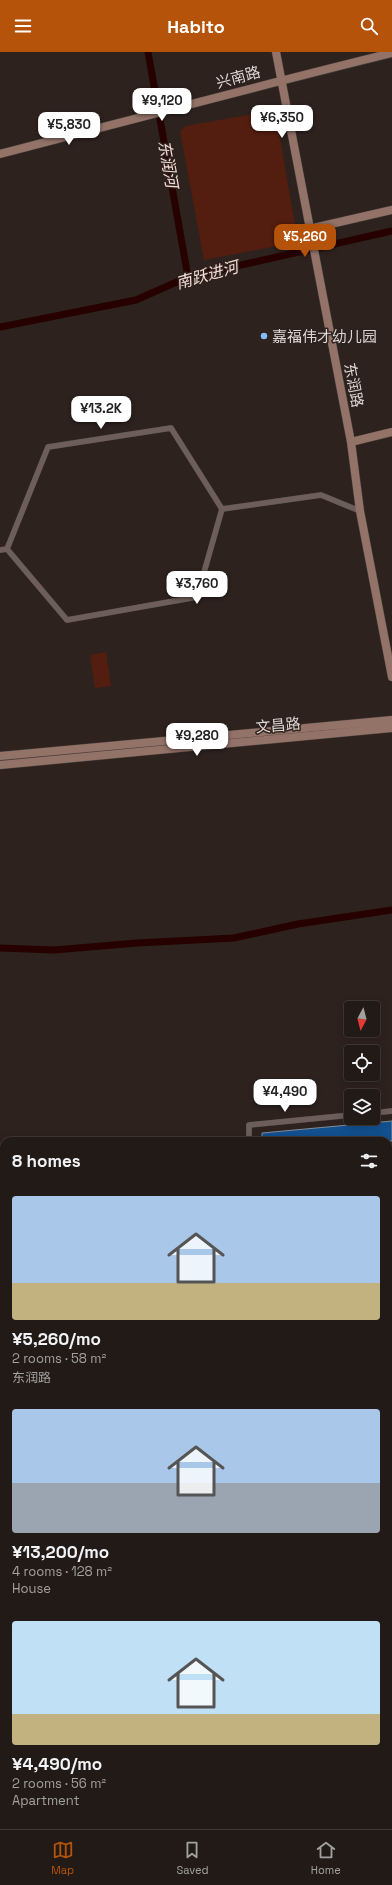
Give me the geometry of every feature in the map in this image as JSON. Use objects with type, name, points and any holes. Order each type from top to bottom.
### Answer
[{"type":"street","name":"东润路","points":[[276,52],[351,442],[360,511],[392,677]]},
{"type":"street","name":"兴南路","points":[[0,154],[392,52]]},
{"type":"street","points":[[309,225],[392,210]]},
{"type":"street","points":[[0,550],[6,550],[66,620],[197,597],[222,509],[171,428],[48,447],[6,550]]},
{"type":"street","points":[[351,442],[392,432]]},
{"type":"street","points":[[222,509],[321,495],[360,511]]},
{"type":"street","name":"文昌路","points":[[0,756],[392,720]]},
{"type":"street","name":"文昌路","points":[[0,765],[392,728]]},
{"type":"street","points":[[380,1112],[392,1111]]},
{"type":"street","points":[[249,1137],[249,1125],[344,1116]]},
{"type":"shaded area","points":[[275,110],[298,242],[204,260],[180,131],[186,126]]},
{"type":"shaded area","points":[[106,652],[111,686],[95,688],[90,655]]},
{"type":"building","points":[[392,1121],[392,1137],[262,1137],[262,1133],[349,1125],[380,1125],[380,1122]]},
{"type":"waterway","name":"东润河","points":[[148,52],[188,277]]},
{"type":"waterway","name":"南跃进河","points":[[0,327],[136,300],[188,277],[392,231]]},
{"type":"waterway","points":[[0,948],[54,950],[137,943],[234,938],[298,924],[392,910]]},
{"type":"place","name":"嘉福伟才幼儿园","points":[[264,336]]}]
